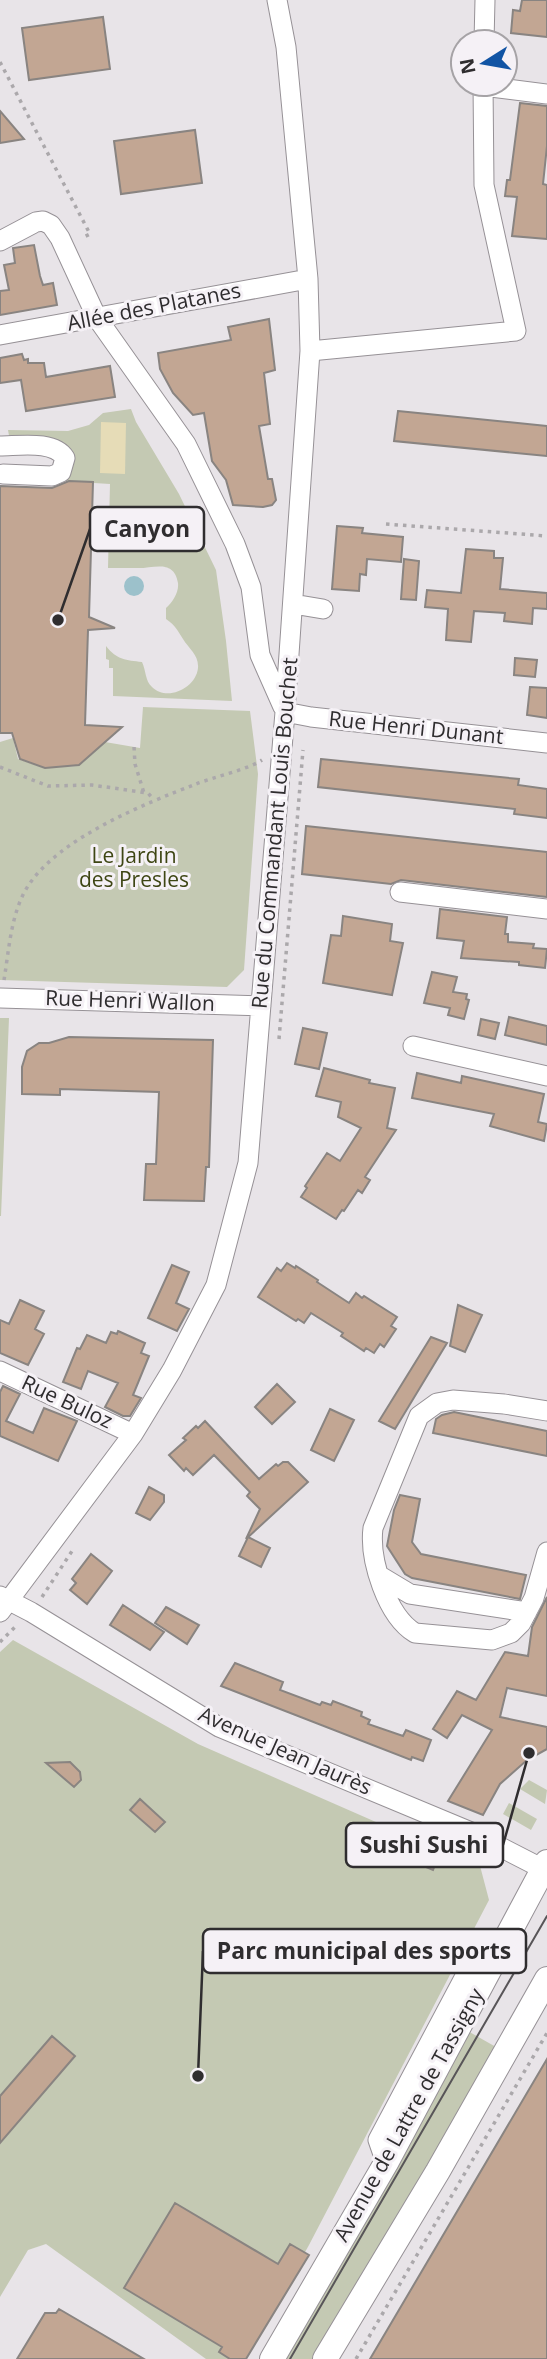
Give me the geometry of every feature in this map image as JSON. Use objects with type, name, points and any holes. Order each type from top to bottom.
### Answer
[{"type":"main road","name":"Avenue de Lattre de Tassigny","points":[[272,2359],[386,2163],[546,1867]]},
{"type":"main road","points":[[325,2359],[438,2171],[547,1979]]},
{"type":"street","name":"Rue du Commandant Louis Bouchet","points":[[3,1603],[137,1436],[216,1285],[248,1163],[285,712],[310,351],[308,279],[286,47],[277,0]]},
{"type":"street","points":[[484,28],[485,0]]},
{"type":"street","points":[[519,90],[547,94]]},
{"type":"street","points":[[310,351],[516,331],[484,185],[483,98]]},
{"type":"street","points":[[0,241],[36,222],[43,221],[51,225],[97,318],[186,443],[235,544],[251,587],[260,655],[285,712]]},
{"type":"street","name":"Allée des Platanes","points":[[0,335],[308,279]]},
{"type":"street","points":[[0,446],[53,448],[65,458],[61,472],[52,476],[3,474]]},
{"type":"street","points":[[293,604],[323,608]]},
{"type":"street","name":"Rue Henri Dunant","points":[[285,712],[547,743]]},
{"type":"street","points":[[400,892],[547,909]]},
{"type":"street","name":"Rue Henri Wallon","points":[[0,998],[261,1006]]},
{"type":"street","points":[[413,1046],[547,1076]]},
{"type":"street","name":"Rue Buloz","points":[[0,1371],[137,1436]]},
{"type":"street","points":[[547,1411],[453,1400],[438,1403],[419,1416],[373,1528],[371,1542],[394,1614],[404,1627],[415,1633],[492,1640],[511,1633],[521,1623],[534,1598],[547,1552]]},
{"type":"street","points":[[380,1576],[410,1594],[527,1612]]},
{"type":"street","name":"Avenue Jean Jaurès","points":[[3,1603],[31,1612],[219,1727],[471,1832],[546,1867]]},
{"type":"path","points":[[0,62],[90,234],[62,243]]},
{"type":"path","points":[[386,524],[547,536]]},
{"type":"path","points":[[134,747],[135,764],[144,793]]},
{"type":"path","points":[[0,985],[4,985],[18,908],[27,887],[44,867],[72,844],[154,800],[257,764],[281,748]]},
{"type":"path","points":[[0,767],[48,786],[92,785],[148,793],[154,800]]},
{"type":"path","points":[[356,2359],[547,2033]]},
{"type":"green space","points":[[131,409],[179,494],[216,570],[232,701],[113,696],[113,668],[109,668],[109,660],[106,659],[106,646],[118,657],[142,662],[148,682],[158,691],[180,691],[192,682],[196,675],[198,663],[195,656],[176,628],[166,619],[166,608],[178,590],[176,575],[162,566],[108,568],[110,484],[62,481],[73,466],[10,441],[8,430],[68,431],[89,425],[103,413]]},
{"type":"green space","name":"Le Jardin des Presles","points":[[143,707],[250,711],[258,774],[244,970],[227,987],[0,980],[0,742],[13,738],[18,759],[44,768],[77,766],[105,742],[140,748]]},
{"type":"green space","points":[[0,1018],[9,1018],[1,1216],[0,1216]]},
{"type":"green space","points":[[13,1640],[198,1744],[417,1840],[479,1862],[489,1900],[309,2245],[245,2359],[206,2359],[46,2244],[28,2250],[0,2297],[0,1652]]},
{"type":"green space","points":[[529,1780],[547,1790],[545,1804],[520,1789]]},
{"type":"green space","points":[[509,1803],[537,1819],[531,1830],[503,1814]]},
{"type":"green space","points":[[466,2030],[496,2047],[315,2359],[284,2359]]},
{"type":"sand","points":[[101,422],[126,423],[125,474],[100,473]]},
{"type":"water","points":[[130,576],[138,576],[144,586],[138,596],[130,596],[124,590],[124,582]]},
{"type":"building","points":[[522,0],[547,0],[547,37],[519,34],[519,28],[511,28],[513,10],[520,11]]},
{"type":"building","points":[[103,17],[110,69],[29,80],[22,28]]},
{"type":"building","points":[[520,103],[547,106],[543,184],[547,185],[547,239],[512,236],[517,197],[505,196],[507,180],[510,180]]},
{"type":"building","points":[[0,111],[24,139],[0,143]]},
{"type":"building","points":[[195,130],[202,183],[121,194],[114,141]]},
{"type":"building","points":[[34,245],[43,285],[53,283],[57,305],[0,315],[0,291],[9,290],[4,265],[15,263],[13,248]]},
{"type":"building","points":[[269,319],[275,370],[264,373],[270,424],[259,426],[268,479],[272,479],[276,500],[272,505],[263,507],[233,505],[226,480],[212,461],[204,413],[193,415],[173,393],[160,369],[158,353],[231,340],[228,327]]},
{"type":"building","points":[[22,354],[24,360],[28,359],[28,363],[44,363],[46,377],[110,366],[115,397],[26,411],[21,380],[0,383],[0,358]]},
{"type":"building","points":[[398,411],[547,426],[547,456],[394,441]]},
{"type":"building","points":[[69,481],[93,482],[89,617],[115,628],[88,630],[85,725],[122,727],[79,765],[45,768],[20,759],[12,733],[0,733],[0,486],[52,488]]},
{"type":"building","points":[[337,526],[363,528],[362,533],[403,537],[401,562],[367,559],[366,575],[360,574],[359,591],[332,589]]},
{"type":"building","points":[[466,549],[494,551],[494,558],[503,558],[500,589],[547,593],[547,609],[533,608],[532,624],[504,621],[505,613],[474,611],[471,642],[446,640],[448,609],[425,607],[427,590],[461,593]]},
{"type":"building","points":[[404,559],[419,561],[416,600],[401,599]]},
{"type":"building","points":[[515,658],[537,660],[535,677],[514,675]]},
{"type":"building","points":[[530,687],[547,688],[547,718],[527,715]]},
{"type":"building","points":[[321,759],[519,779],[518,785],[547,789],[547,818],[514,814],[515,809],[318,787]]},
{"type":"building","points":[[306,826],[547,852],[547,897],[401,880],[391,884],[302,874]]},
{"type":"building","points":[[440,909],[507,917],[505,934],[508,934],[508,942],[534,944],[533,948],[547,949],[545,968],[519,965],[519,962],[461,958],[464,941],[437,938]]},
{"type":"building","points":[[343,916],[392,924],[390,941],[403,943],[392,995],[323,983],[331,935],[341,936]]},
{"type":"building","points":[[432,972],[457,977],[453,992],[467,994],[466,999],[469,1000],[464,1019],[448,1015],[450,1008],[424,1003]]},
{"type":"building","points":[[509,1017],[547,1026],[547,1045],[505,1035]]},
{"type":"building","points":[[481,1019],[499,1023],[495,1039],[478,1035]]},
{"type":"building","points":[[303,1028],[327,1033],[319,1069],[295,1064]]},
{"type":"building","points":[[69,1037],[213,1040],[209,1167],[206,1167],[204,1201],[144,1200],[146,1164],[156,1164],[159,1092],[60,1089],[60,1095],[22,1094],[22,1067],[27,1051],[39,1043]]},
{"type":"building","points":[[324,1068],[370,1080],[369,1083],[395,1088],[387,1128],[396,1130],[365,1177],[370,1180],[362,1193],[358,1190],[336,1219],[301,1197],[307,1188],[305,1186],[327,1153],[340,1161],[361,1128],[338,1117],[341,1102],[316,1096]]},
{"type":"building","points":[[417,1073],[461,1083],[462,1076],[544,1094],[538,1122],[547,1124],[544,1141],[490,1126],[494,1114],[412,1098]]},
{"type":"building","points":[[287,1263],[318,1280],[317,1282],[349,1303],[356,1293],[397,1317],[391,1326],[396,1329],[384,1347],[380,1344],[374,1353],[366,1348],[364,1351],[341,1336],[343,1333],[311,1313],[304,1323],[298,1319],[296,1321],[258,1297],[277,1268],[281,1271]]},
{"type":"building","points":[[172,1265],[189,1272],[176,1303],[189,1309],[177,1331],[148,1318]]},
{"type":"building","points":[[20,1300],[44,1311],[35,1329],[44,1334],[28,1365],[0,1353],[0,1320],[9,1324]]},
{"type":"building","points":[[458,1305],[482,1315],[465,1352],[450,1346]]},
{"type":"building","points":[[118,1331],[145,1343],[141,1353],[149,1356],[133,1395],[141,1398],[130,1416],[123,1416],[105,1407],[118,1383],[88,1371],[81,1389],[63,1382],[77,1348],[80,1349],[87,1335],[106,1343],[111,1332],[117,1334]]},
{"type":"building","points":[[431,1337],[447,1343],[395,1429],[379,1421]]},
{"type":"building","points":[[277,1384],[295,1402],[272,1424],[255,1407]]},
{"type":"building","points":[[3,1386],[20,1394],[6,1421],[33,1433],[44,1408],[77,1421],[58,1461],[0,1436],[0,1392]]},
{"type":"building","points":[[330,1409],[354,1420],[334,1461],[311,1450]]},
{"type":"building","points":[[454,1412],[547,1431],[547,1456],[433,1433],[436,1419]]},
{"type":"building","points":[[205,1421],[259,1479],[276,1464],[278,1466],[288,1462],[308,1482],[246,1539],[260,1509],[247,1496],[250,1492],[214,1455],[193,1475],[186,1468],[184,1471],[169,1455],[186,1440],[183,1438]]},
{"type":"building","points":[[149,1487],[164,1495],[164,1502],[150,1520],[136,1513]]},
{"type":"building","points":[[400,1495],[420,1499],[412,1542],[421,1554],[526,1575],[520,1599],[412,1578],[405,1574],[387,1546],[394,1510]]},
{"type":"building","points":[[248,1537],[270,1548],[261,1567],[239,1556]]},
{"type":"building","points":[[91,1554],[112,1571],[87,1604],[70,1590],[76,1583],[72,1579]]},
{"type":"building","points":[[547,1597],[547,1696],[507,1688],[500,1717],[547,1727],[547,1749],[527,1760],[500,1784],[483,1815],[448,1801],[492,1730],[462,1715],[447,1738],[433,1729],[457,1691],[476,1700],[505,1652],[528,1656],[532,1627]]},
{"type":"building","points":[[123,1605],[164,1632],[150,1650],[110,1625]]},
{"type":"building","points":[[166,1607],[199,1625],[187,1644],[155,1623]]},
{"type":"building","points":[[235,1663],[283,1682],[280,1690],[320,1705],[322,1702],[331,1705],[333,1701],[362,1712],[361,1716],[370,1720],[368,1724],[403,1736],[406,1730],[431,1740],[423,1761],[412,1757],[411,1760],[221,1686]]},
{"type":"building","points":[[70,1762],[80,1772],[81,1780],[74,1787],[46,1763]]},
{"type":"building","points":[[140,1799],[165,1822],[155,1832],[130,1810]]},
{"type":"building","points":[[417,1840],[441,1850],[433,1870],[409,1860]]},
{"type":"building","points":[[52,2036],[75,2056],[0,2143],[0,2096]]},
{"type":"building","points":[[547,2059],[547,2359],[370,2359]]},
{"type":"building","points":[[175,2203],[278,2264],[290,2244],[309,2255],[246,2359],[230,2359],[219,2352],[222,2347],[124,2288]]},
{"type":"building","points":[[59,2309],[144,2359],[17,2359],[45,2313],[56,2313]]},
{"type":"tram line","points":[[290,2359],[547,1916]]},
{"type":"place","name":"Canyon","points":[[58,620]]},
{"type":"place","name":"Sushi Sushi","points":[[529,1753]]},
{"type":"place","name":"Parc municipal des sports","points":[[198,2076]]}]
